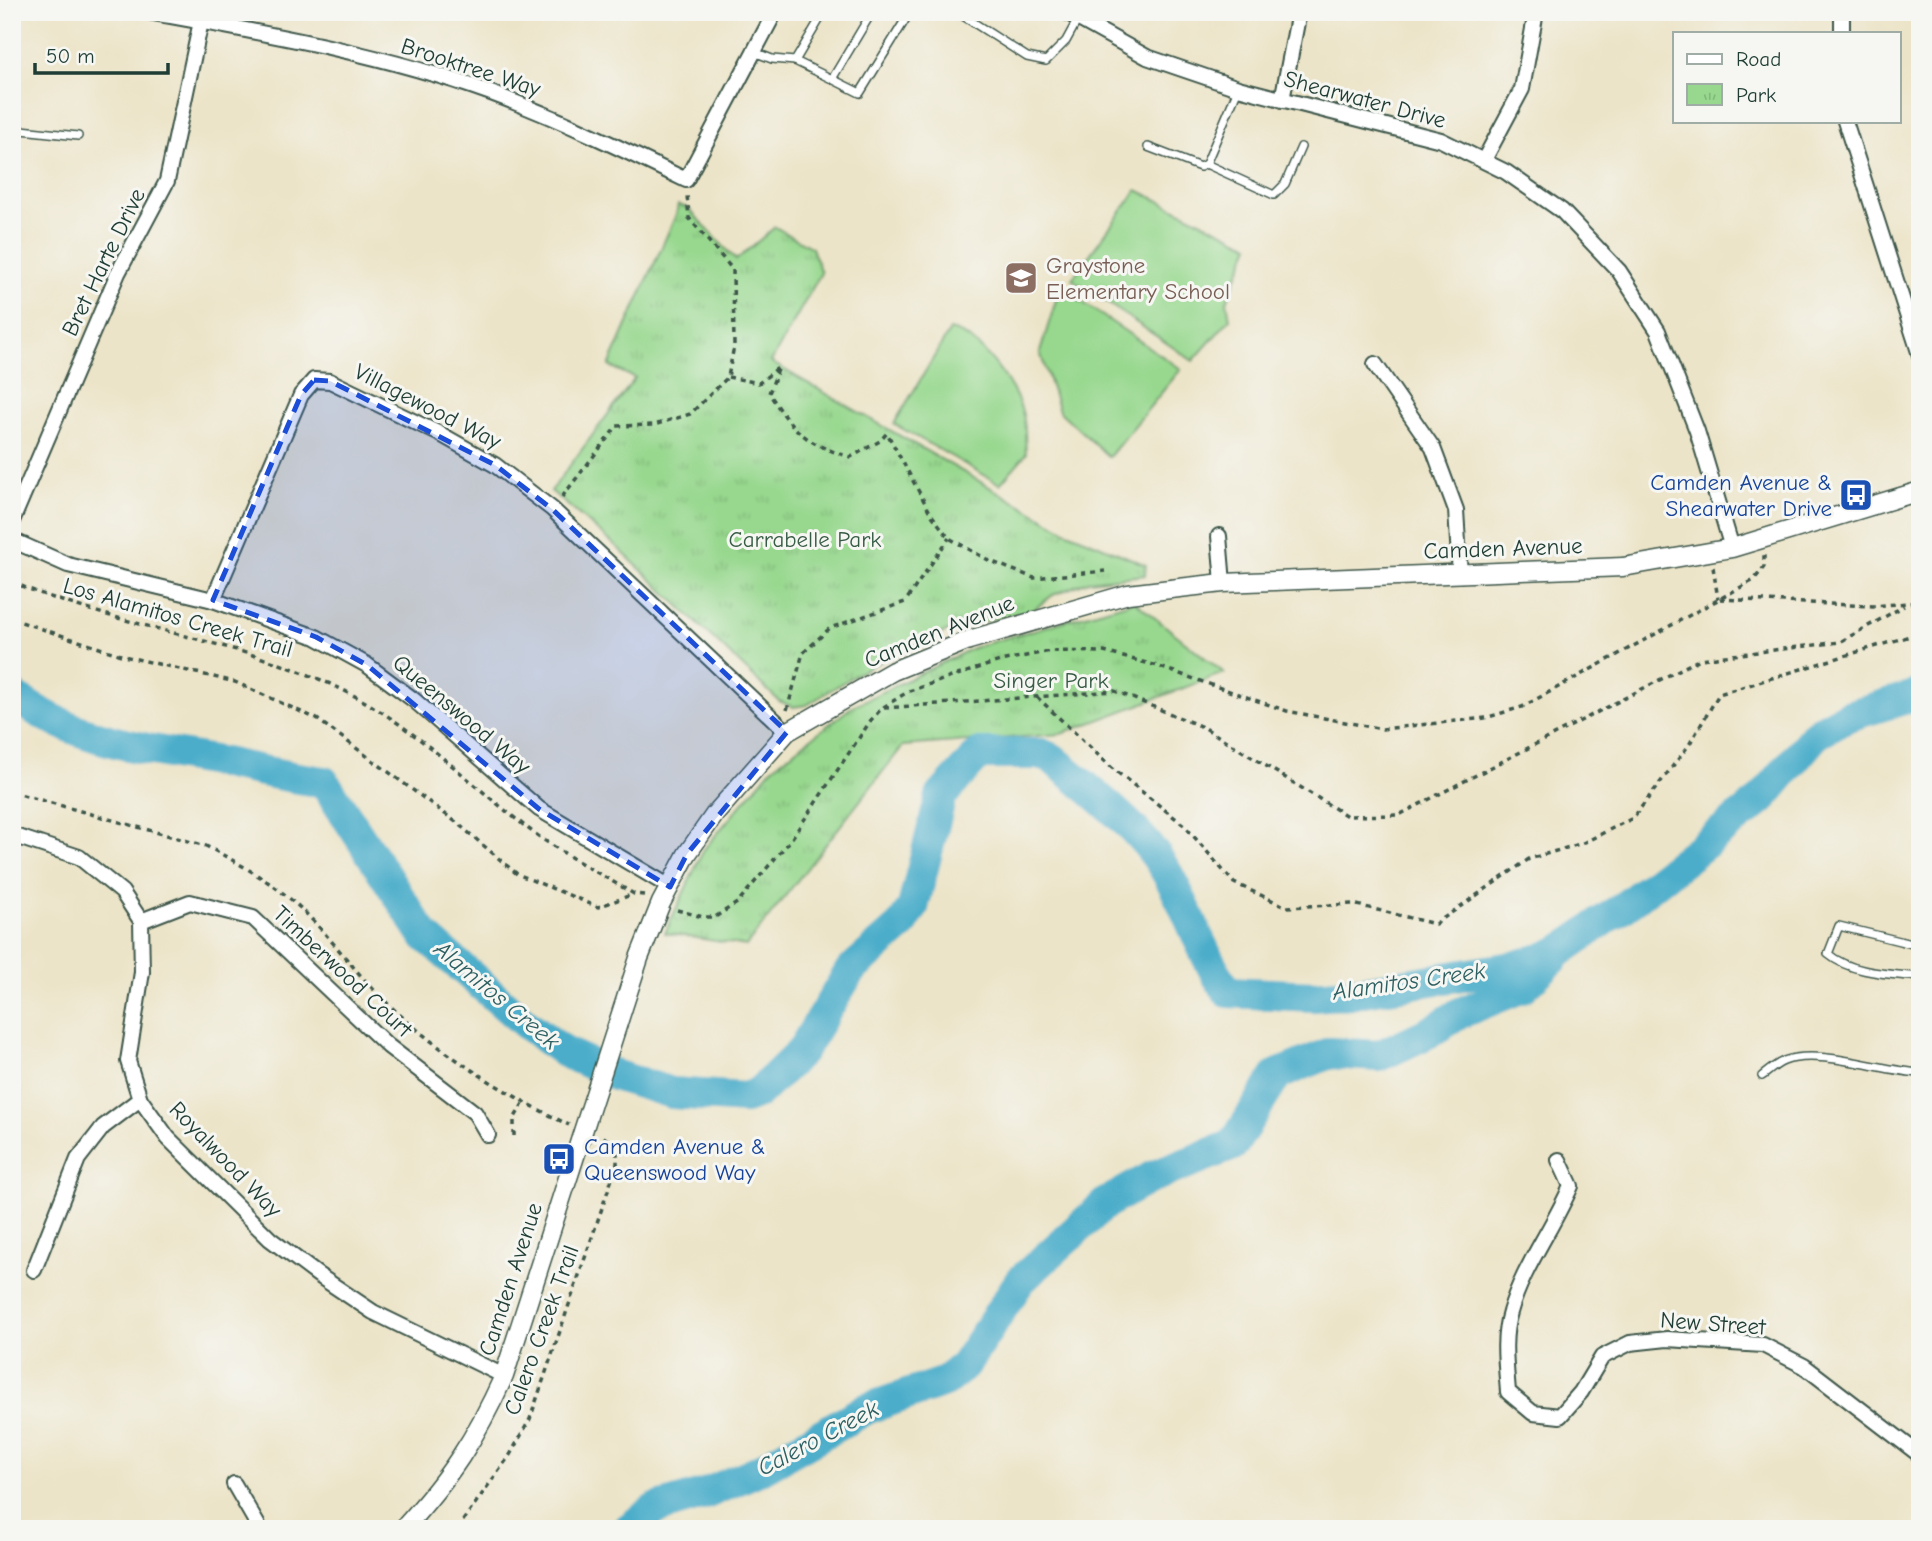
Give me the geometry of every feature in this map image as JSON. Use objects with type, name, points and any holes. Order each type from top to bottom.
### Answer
[{"type":"street","name":"Brooktree Way","points":[[148,12],[202,17],[367,57],[490,93],[598,137],[686,180]]},
{"type":"street","points":[[686,180],[775,12]]},
{"type":"street","points":[[1282,100],[1299,12]]},
{"type":"street","points":[[1484,160],[1522,89],[1536,12]]},
{"type":"street","points":[[1842,12],[1842,32]]},
{"type":"street","name":"Shearwater Drive","points":[[1072,15],[1147,57],[1238,88],[1417,132],[1484,160],[1562,211],[1596,244],[1645,308],[1673,363],[1732,548]]},
{"type":"street","name":"Bret Harte Drive","points":[[12,521],[118,273],[167,181],[202,17]]},
{"type":"street","points":[[1845,122],[1920,355]]},
{"type":"street","points":[[1375,364],[1433,448],[1455,510],[1460,575]]},
{"type":"street","name":"Villagewood Way","points":[[214,600],[301,395],[314,380],[330,381],[442,435],[495,465],[552,509],[787,732]]},
{"type":"street","name":"Camden Avenue","points":[[403,1529],[458,1465],[483,1422],[504,1376],[591,1126],[639,958],[670,887],[715,814],[787,732],[893,671],[969,640],[1128,594],[1223,583],[1623,567],[1732,548],[1920,491]]},
{"type":"street","points":[[1219,536],[1223,583]]},
{"type":"street","name":"Queenswood Way","points":[[12,540],[68,565],[214,600],[316,636],[367,665],[414,699],[539,809],[670,887]]},
{"type":"street","points":[[12,835],[79,857],[122,892],[141,921]]},
{"type":"street","name":"Timberwood Court","points":[[141,921],[190,902],[253,918],[388,1046],[475,1113],[488,1135]]},
{"type":"street","name":"Royalwood Way","points":[[141,921],[142,972],[128,1061],[140,1099],[168,1138],[270,1239],[373,1311],[504,1376]]},
{"type":"street","points":[[34,1270],[78,1159],[103,1127],[140,1099]]},
{"type":"street","name":"New Street","points":[[1559,1160],[1571,1186],[1555,1225],[1526,1272],[1509,1313],[1504,1348],[1508,1392],[1533,1413],[1560,1416],[1581,1392],[1602,1357],[1630,1343],[1667,1339],[1763,1345],[1804,1366],[1920,1455]]},
{"type":"street","points":[[234,1484],[260,1529]]},
{"type":"lane","points":[[795,61],[824,12]]},
{"type":"lane","points":[[832,79],[873,12]]},
{"type":"lane","points":[[753,52],[772,59],[795,61],[860,93],[910,12]]},
{"type":"lane","points":[[959,13],[1027,57],[1046,61],[1066,41],[1072,15]]},
{"type":"lane","points":[[1148,147],[1200,167],[1206,164],[1238,88]]},
{"type":"lane","points":[[12,129],[78,136]]},
{"type":"lane","points":[[1206,164],[1274,195],[1285,184],[1301,146]]},
{"type":"lane","points":[[1920,946],[1839,926],[1828,954],[1840,964],[1920,977]]},
{"type":"lane","points":[[1762,1076],[1784,1061],[1812,1057],[1892,1072],[1920,1073]]},
{"type":"path","points":[[552,509],[617,426],[654,425],[690,414],[728,377],[734,346],[733,270],[689,218],[686,180]]},
{"type":"path","points":[[728,377],[759,383],[779,367],[769,393],[789,426],[824,450],[851,457],[880,441],[887,433],[931,514],[949,538],[989,561],[1034,578],[1105,571]]},
{"type":"path","points":[[787,732],[787,709],[803,653],[830,628],[905,602],[949,538]]},
{"type":"path","points":[[677,911],[715,917],[737,903],[790,841],[870,720],[882,708],[909,691],[990,664],[1051,652],[1081,651],[1128,657],[1317,718],[1382,729],[1485,718],[1522,707],[1754,580],[1765,560],[1761,539]]},
{"type":"path","points":[[1710,552],[1717,599]]},
{"type":"path","name":"Los Alamitos Creek Trail","points":[[12,582],[69,604],[245,651],[352,695],[422,743],[533,832],[634,894],[645,895]]},
{"type":"path","points":[[1717,599],[1772,604],[1904,606],[1920,603]]},
{"type":"path","points":[[882,708],[1115,691],[1205,728],[1347,816],[1399,815],[1700,659],[1840,642],[1904,606]]},
{"type":"path","points":[[12,619],[112,652],[247,687],[317,719],[456,822],[517,874],[598,907],[634,894]]},
{"type":"path","points":[[1037,696],[1112,768],[1184,825],[1234,883],[1287,907],[1353,904],[1435,924],[1530,859],[1583,843],[1633,818],[1689,745],[1719,694],[1920,634]]},
{"type":"path","points":[[12,792],[206,846],[233,859],[289,898],[382,998],[412,1025],[474,1071],[524,1102],[591,1126]]},
{"type":"path","points":[[514,1136],[514,1119],[524,1102]]},
{"type":"path","name":"Calero Creek Trail","points":[[457,1529],[510,1455],[530,1419],[617,1164],[617,1148],[591,1126]]},
{"type":"highlighted area","points":[[314,380],[330,381],[495,465],[552,509],[787,732],[687,854],[670,887],[539,809],[367,665],[316,637],[213,600],[301,395]]},
{"type":"green space","points":[[1137,190],[1250,245],[1227,301],[1230,319],[1193,361],[1072,279]]},
{"type":"green space","name":"Carrabelle Park","points":[[678,205],[688,208],[736,260],[775,227],[812,248],[821,273],[771,362],[1068,532],[1146,565],[1145,575],[1088,581],[1053,595],[1033,610],[960,627],[919,642],[858,673],[807,705],[793,707],[779,701],[616,546],[551,491],[635,378],[609,366],[676,215]]},
{"type":"green space","points":[[1060,287],[1181,369],[1109,457],[1059,411],[1040,352]]},
{"type":"green space","points":[[950,330],[973,342],[995,364],[1013,390],[1023,415],[1026,454],[1000,484],[894,424]]},
{"type":"green space","name":"Singer Park","points":[[1134,601],[1224,673],[1061,734],[903,746],[746,946],[665,933],[704,849],[772,768],[853,706],[975,647]]},
{"type":"waterway","name":"Alamitos Creek","points":[[12,695],[38,712],[64,724],[114,742],[324,782],[424,935],[525,1023],[564,1052],[617,1076],[672,1093],[745,1098],[758,1093],[801,1052],[850,971],[901,926],[913,907],[941,796],[979,754],[1041,754],[1053,759],[1127,823],[1164,868],[1210,962],[1228,992],[1313,996],[1351,993],[1513,967],[1562,950],[1633,900],[1760,801],[1817,733],[1848,716],[1920,694]]},
{"type":"waterway","name":"Calero Creek","points":[[628,1529],[655,1509],[705,1494],[759,1470],[866,1409],[944,1382],[964,1366],[1020,1281],[1106,1203],[1152,1177],[1233,1145],[1277,1075],[1330,1053],[1379,1056],[1432,1031],[1460,1013],[1523,987],[1554,958]]},
{"type":"place","name":"Graystone Elementary School","points":[[1021,278]]},
{"type":"place","name":"Camden Avenue & Shearwater Drive","points":[[1856,495]]},
{"type":"place","name":"Camden Avenue & Queenswood Way","points":[[559,1159]]}]
